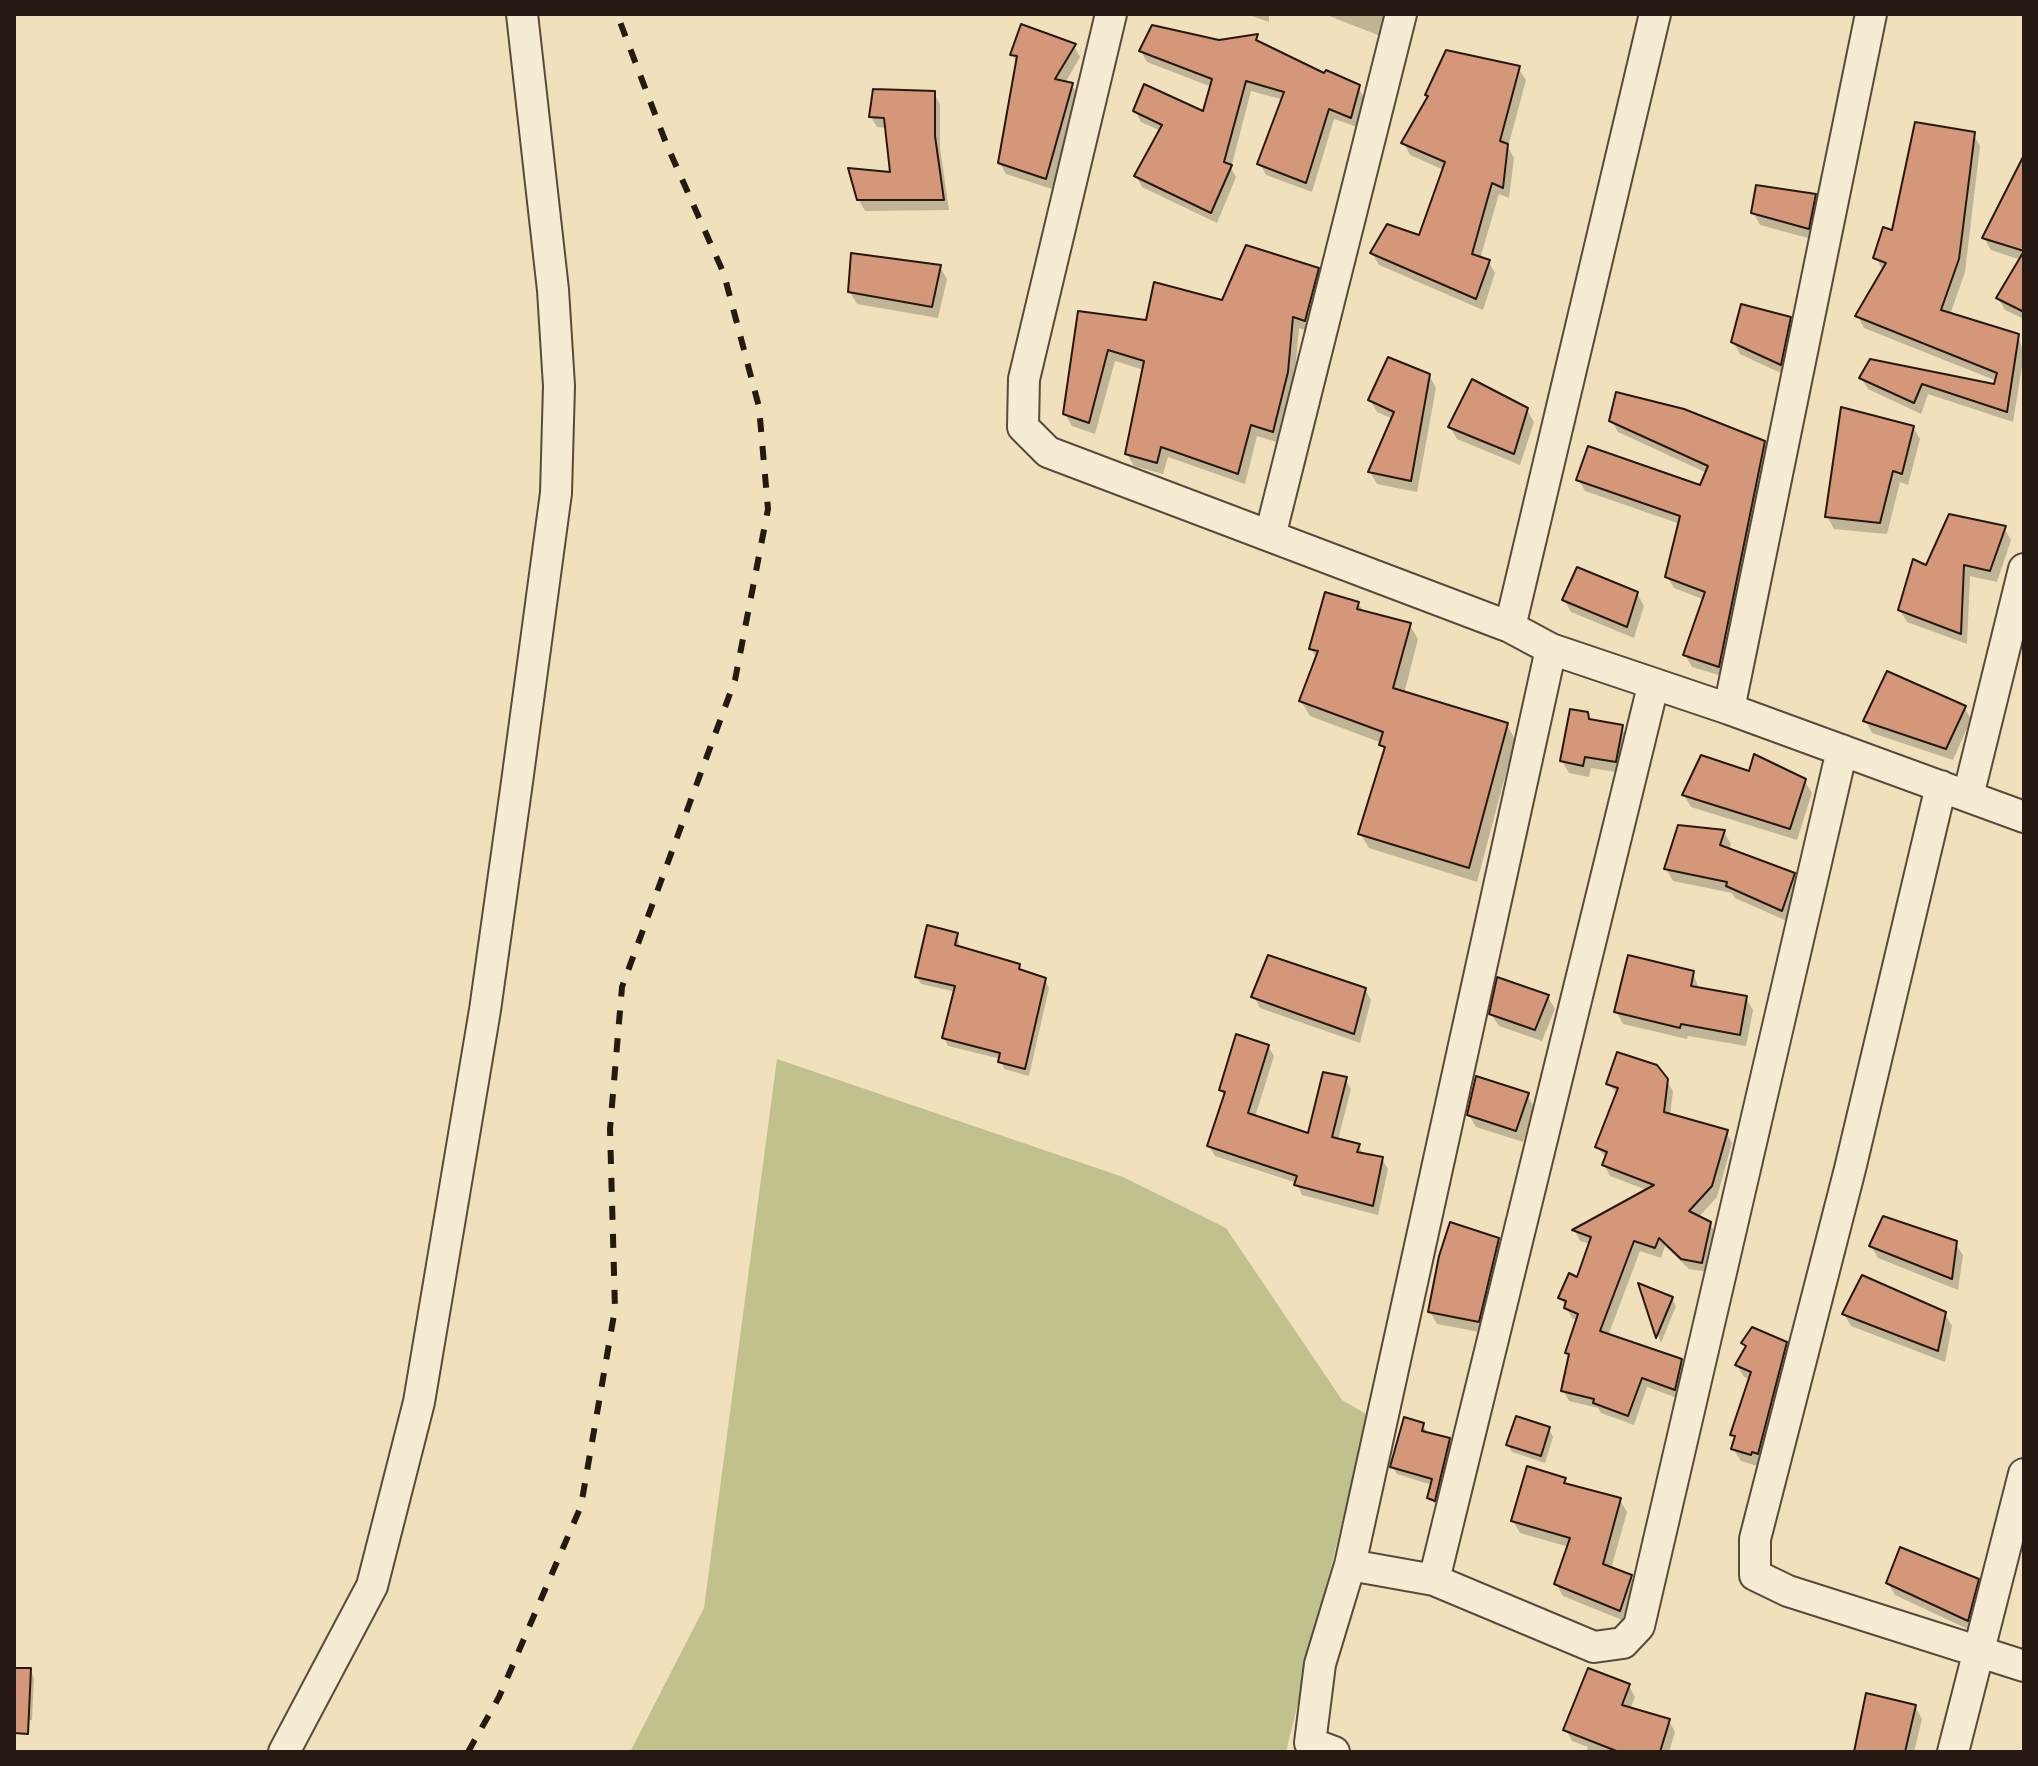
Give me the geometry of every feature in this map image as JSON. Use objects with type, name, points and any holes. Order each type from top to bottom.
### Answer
[{"type":"street","points":[[284,1752],[372,1586],[419,1402],[482,1025],[515,797],[556,493],[559,386],[551,275],[522,14]]},
{"type":"street","points":[[1111,14],[1024,379],[1023,427],[1048,452],[1510,627],[1551,649],[1653,686],[1729,709],[2024,817]]},
{"type":"street","points":[[1270,536],[1401,14]]},
{"type":"street","points":[[1510,627],[1655,14]]},
{"type":"street","points":[[1729,709],[1871,14]]},
{"type":"street","points":[[2024,569],[1955,791],[1850,1169],[1755,1539],[1755,1575],[1788,1591],[1982,1650],[2024,1666]]},
{"type":"street","points":[[1317,1749],[1320,1664],[1350,1565],[1551,649]]},
{"type":"street","points":[[1434,1580],[1653,686]]},
{"type":"street","points":[[1350,1565],[1434,1580],[1594,1647],[1623,1643],[1639,1626],[1842,750]]},
{"type":"street","points":[[1953,1752],[1982,1650],[2024,1474]]},
{"type":"green space","points":[[777,1059],[1123,1177],[1226,1228],[1342,1400],[1368,1415],[1286,1752],[630,1752],[704,1608]]},
{"type":"building","points":[[1021,24],[1076,44],[1055,79],[1073,83],[1046,179],[998,163],[1017,56],[1010,55]]},
{"type":"building","points":[[1152,25],[1219,40],[1258,34],[1256,40],[1324,73],[1326,70],[1360,85],[1351,118],[1329,109],[1306,183],[1257,164],[1284,92],[1246,81],[1224,162],[1232,165],[1211,213],[1134,176],[1162,125],[1133,111],[1144,84],[1203,111],[1212,79],[1139,51]]},
{"type":"building","points":[[1446,50],[1520,66],[1500,141],[1508,144],[1503,188],[1492,183],[1472,254],[1490,260],[1476,299],[1370,253],[1387,224],[1419,235],[1445,162],[1401,143],[1428,96],[1425,95]]},
{"type":"building","points":[[873,89],[935,91],[935,136],[944,200],[857,200],[848,168],[890,172],[884,118],[869,117]]},
{"type":"building","points":[[1915,122],[1975,132],[1959,259],[1941,310],[2019,334],[2007,412],[1922,384],[1914,403],[1859,378],[1870,359],[1994,384],[1997,373],[1855,316],[1886,263],[1873,258],[1883,227],[1892,230]]},
{"type":"building","points":[[2024,155],[2024,251],[1982,238]]},
{"type":"building","points":[[1756,185],[1816,194],[1809,229],[1751,213]]},
{"type":"building","points":[[1246,245],[1319,268],[1305,321],[1293,317],[1288,372],[1273,432],[1251,425],[1238,474],[1161,447],[1157,463],[1125,454],[1144,361],[1108,350],[1089,423],[1063,414],[1078,311],[1146,320],[1154,282],[1222,300]]},
{"type":"building","points":[[2024,251],[2024,312],[1996,298]]},
{"type":"building","points":[[851,253],[941,265],[932,307],[848,292]]},
{"type":"building","points":[[1741,304],[1791,317],[1781,365],[1731,342]]},
{"type":"building","points":[[1388,357],[1430,374],[1411,481],[1368,472],[1394,412],[1368,400]]},
{"type":"building","points":[[1472,379],[1528,408],[1514,454],[1448,427]]},
{"type":"building","points":[[1616,392],[1684,409],[1765,441],[1719,667],[1683,655],[1705,592],[1665,577],[1680,516],[1576,480],[1588,446],[1700,485],[1708,466],[1609,421]]},
{"type":"building","points":[[1841,407],[1914,426],[1902,474],[1893,471],[1880,523],[1825,517]]},
{"type":"building","points":[[1949,514],[2006,526],[1990,571],[1964,565],[1961,634],[1898,610],[1913,559],[1926,565]]},
{"type":"building","points":[[1577,567],[1638,592],[1627,627],[1562,600]]},
{"type":"building","points":[[1325,592],[1359,602],[1357,609],[1411,623],[1393,688],[1508,723],[1469,868],[1358,834],[1385,747],[1379,745],[1383,732],[1299,701],[1318,651],[1309,649]]},
{"type":"building","points":[[1887,671],[1966,706],[1946,749],[1863,721]]},
{"type":"building","points":[[1570,709],[1588,712],[1589,719],[1623,725],[1616,762],[1585,757],[1583,766],[1560,761]]},
{"type":"building","points":[[1754,754],[1806,779],[1790,829],[1682,795],[1701,755],[1749,771]]},
{"type":"building","points":[[1678,825],[1725,830],[1720,845],[1795,873],[1782,911],[1726,886],[1727,882],[1664,869]]},
{"type":"building","points":[[927,925],[958,933],[955,945],[1020,964],[1019,969],[1046,978],[1025,1069],[998,1062],[1000,1053],[942,1038],[955,986],[915,977]]},
{"type":"building","points":[[1268,955],[1366,988],[1354,1034],[1251,997]]},
{"type":"building","points":[[1628,955],[1694,971],[1691,986],[1747,996],[1740,1035],[1681,1024],[1680,1028],[1614,1012]]},
{"type":"building","points":[[1497,977],[1549,995],[1535,1030],[1489,1014]]},
{"type":"building","points":[[1236,1034],[1269,1045],[1248,1113],[1308,1133],[1323,1072],[1347,1077],[1332,1137],[1360,1144],[1357,1152],[1383,1157],[1373,1206],[1294,1185],[1297,1176],[1207,1146],[1225,1092],[1219,1090]]},
{"type":"building","points":[[1617,1052],[1657,1065],[1668,1079],[1664,1112],[1728,1130],[1712,1186],[1689,1211],[1711,1222],[1702,1263],[1681,1259],[1659,1238],[1655,1248],[1634,1241],[1600,1331],[1682,1359],[1675,1390],[1642,1378],[1628,1416],[1593,1403],[1594,1399],[1561,1391],[1569,1354],[1565,1353],[1578,1314],[1564,1308],[1566,1301],[1558,1298],[1569,1273],[1577,1277],[1591,1237],[1572,1230],[1654,1185],[1602,1165],[1607,1152],[1595,1147],[1618,1088],[1606,1084]]},
{"type":"building","points":[[1476,1076],[1529,1093],[1516,1131],[1467,1115]]},
{"type":"building","points":[[1883,1216],[1957,1241],[1952,1279],[1869,1246]]},
{"type":"building","points":[[1450,1222],[1499,1238],[1479,1322],[1428,1312],[1439,1256]]},
{"type":"building","points":[[1862,1275],[1946,1312],[1938,1351],[1842,1314]]},
{"type":"building","points":[[1638,1283],[1673,1297],[1656,1338]]},
{"type":"building","points":[[1752,1327],[1787,1342],[1758,1454],[1752,1452],[1751,1455],[1731,1449],[1735,1436],[1730,1435],[1751,1372],[1735,1365],[1746,1346],[1741,1343]]},
{"type":"building","points":[[1516,1416],[1550,1427],[1541,1456],[1506,1445]]},
{"type":"building","points":[[1404,1417],[1424,1423],[1422,1431],[1450,1438],[1435,1501],[1427,1498],[1432,1479],[1390,1467]]},
{"type":"building","points":[[1527,1466],[1566,1478],[1564,1483],[1621,1498],[1603,1564],[1632,1575],[1620,1611],[1554,1584],[1570,1538],[1511,1521]]},
{"type":"building","points":[[1900,1547],[1979,1579],[1968,1621],[1886,1583]]},
{"type":"building","points":[[14,1668],[31,1668],[28,1734],[14,1733]]},
{"type":"building","points":[[1588,1668],[1630,1684],[1622,1705],[1670,1719],[1660,1752],[1619,1752],[1563,1730]]},
{"type":"building","points":[[1866,1693],[1916,1705],[1905,1752],[1854,1752]]},
{"type":"railway","points":[[468,1752],[499,1697],[581,1506],[615,1309],[610,1129],[622,987],[735,680],[768,509],[759,407],[724,274],[666,143],[617,14]]}]
